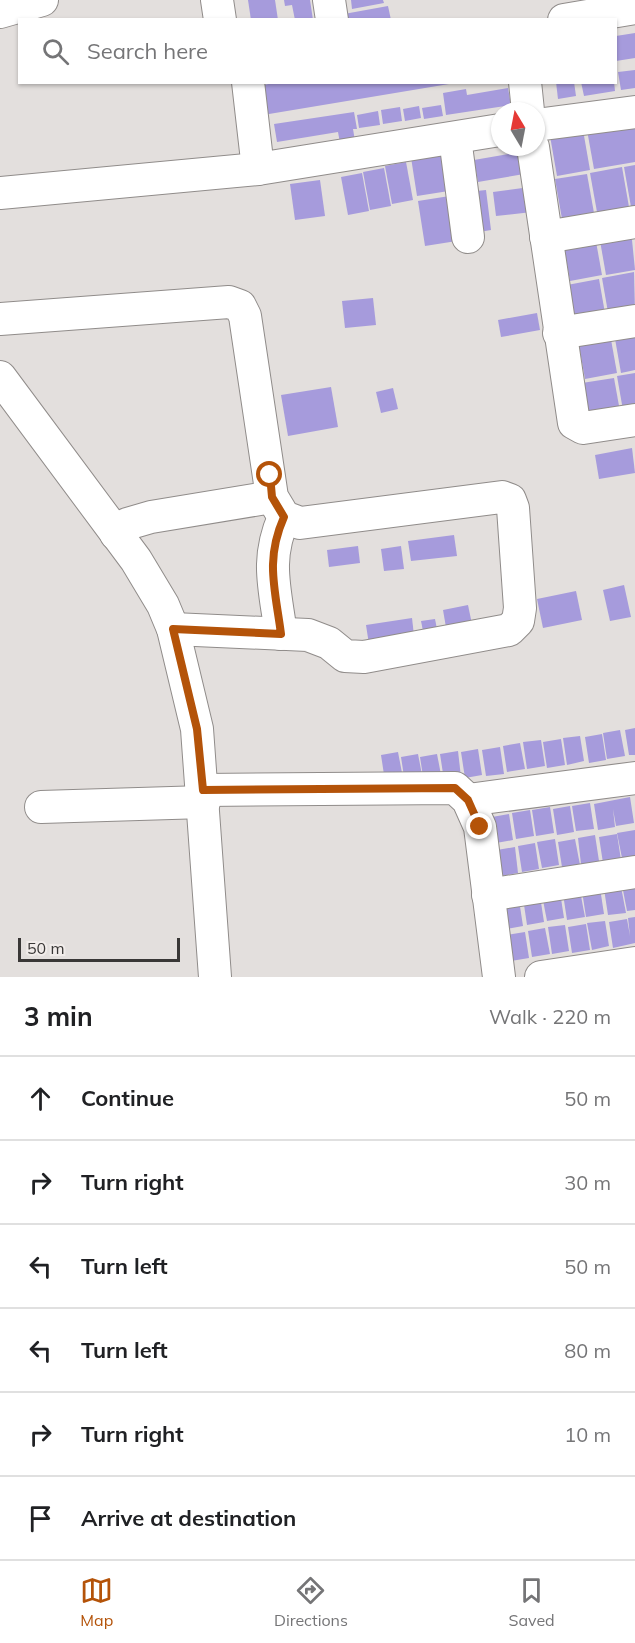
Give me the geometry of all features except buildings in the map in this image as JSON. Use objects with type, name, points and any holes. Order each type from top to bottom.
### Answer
[{"type":"street","points":[[0,12],[42,0]]},
{"type":"street","points":[[217,0],[220,18]]},
{"type":"street","points":[[328,0],[332,18]]},
{"type":"street","points":[[576,18],[635,8]]},
{"type":"street","points":[[248,84],[258,170]]},
{"type":"street","points":[[525,84],[527,102]]},
{"type":"street","points":[[545,124],[635,112]]},
{"type":"street","points":[[0,193],[258,170],[491,132]]},
{"type":"street","points":[[456,138],[468,237]]},
{"type":"street","points":[[534,156],[574,423],[583,428],[635,420]]},
{"type":"street","points":[[546,237],[635,222]]},
{"type":"street","points":[[0,319],[229,302],[240,306],[245,315],[278,507],[272,562],[281,634]]},
{"type":"street","points":[[559,333],[635,321]]},
{"type":"street","points":[[0,377],[136,560],[163,605],[173,629],[197,729],[204,796],[215,977]]},
{"type":"street","points":[[116,534],[127,524],[151,517],[278,507],[300,523],[502,497],[510,500],[513,508],[520,608],[519,621],[509,630],[364,657],[345,656],[329,643],[308,635],[173,629]]},
{"type":"street","points":[[468,800],[635,778]]},
{"type":"street","points":[[41,807],[204,796],[455,788],[468,800],[480,827],[498,977]]},
{"type":"street","points":[[488,895],[635,872]]},
{"type":"street","points":[[541,977],[635,963]]},
{"type":"route","points":[[270,475],[272,497],[284,517],[274,540],[272,562],[281,634],[173,629],[197,729],[203,790],[455,788],[468,800],[480,827]]}]
